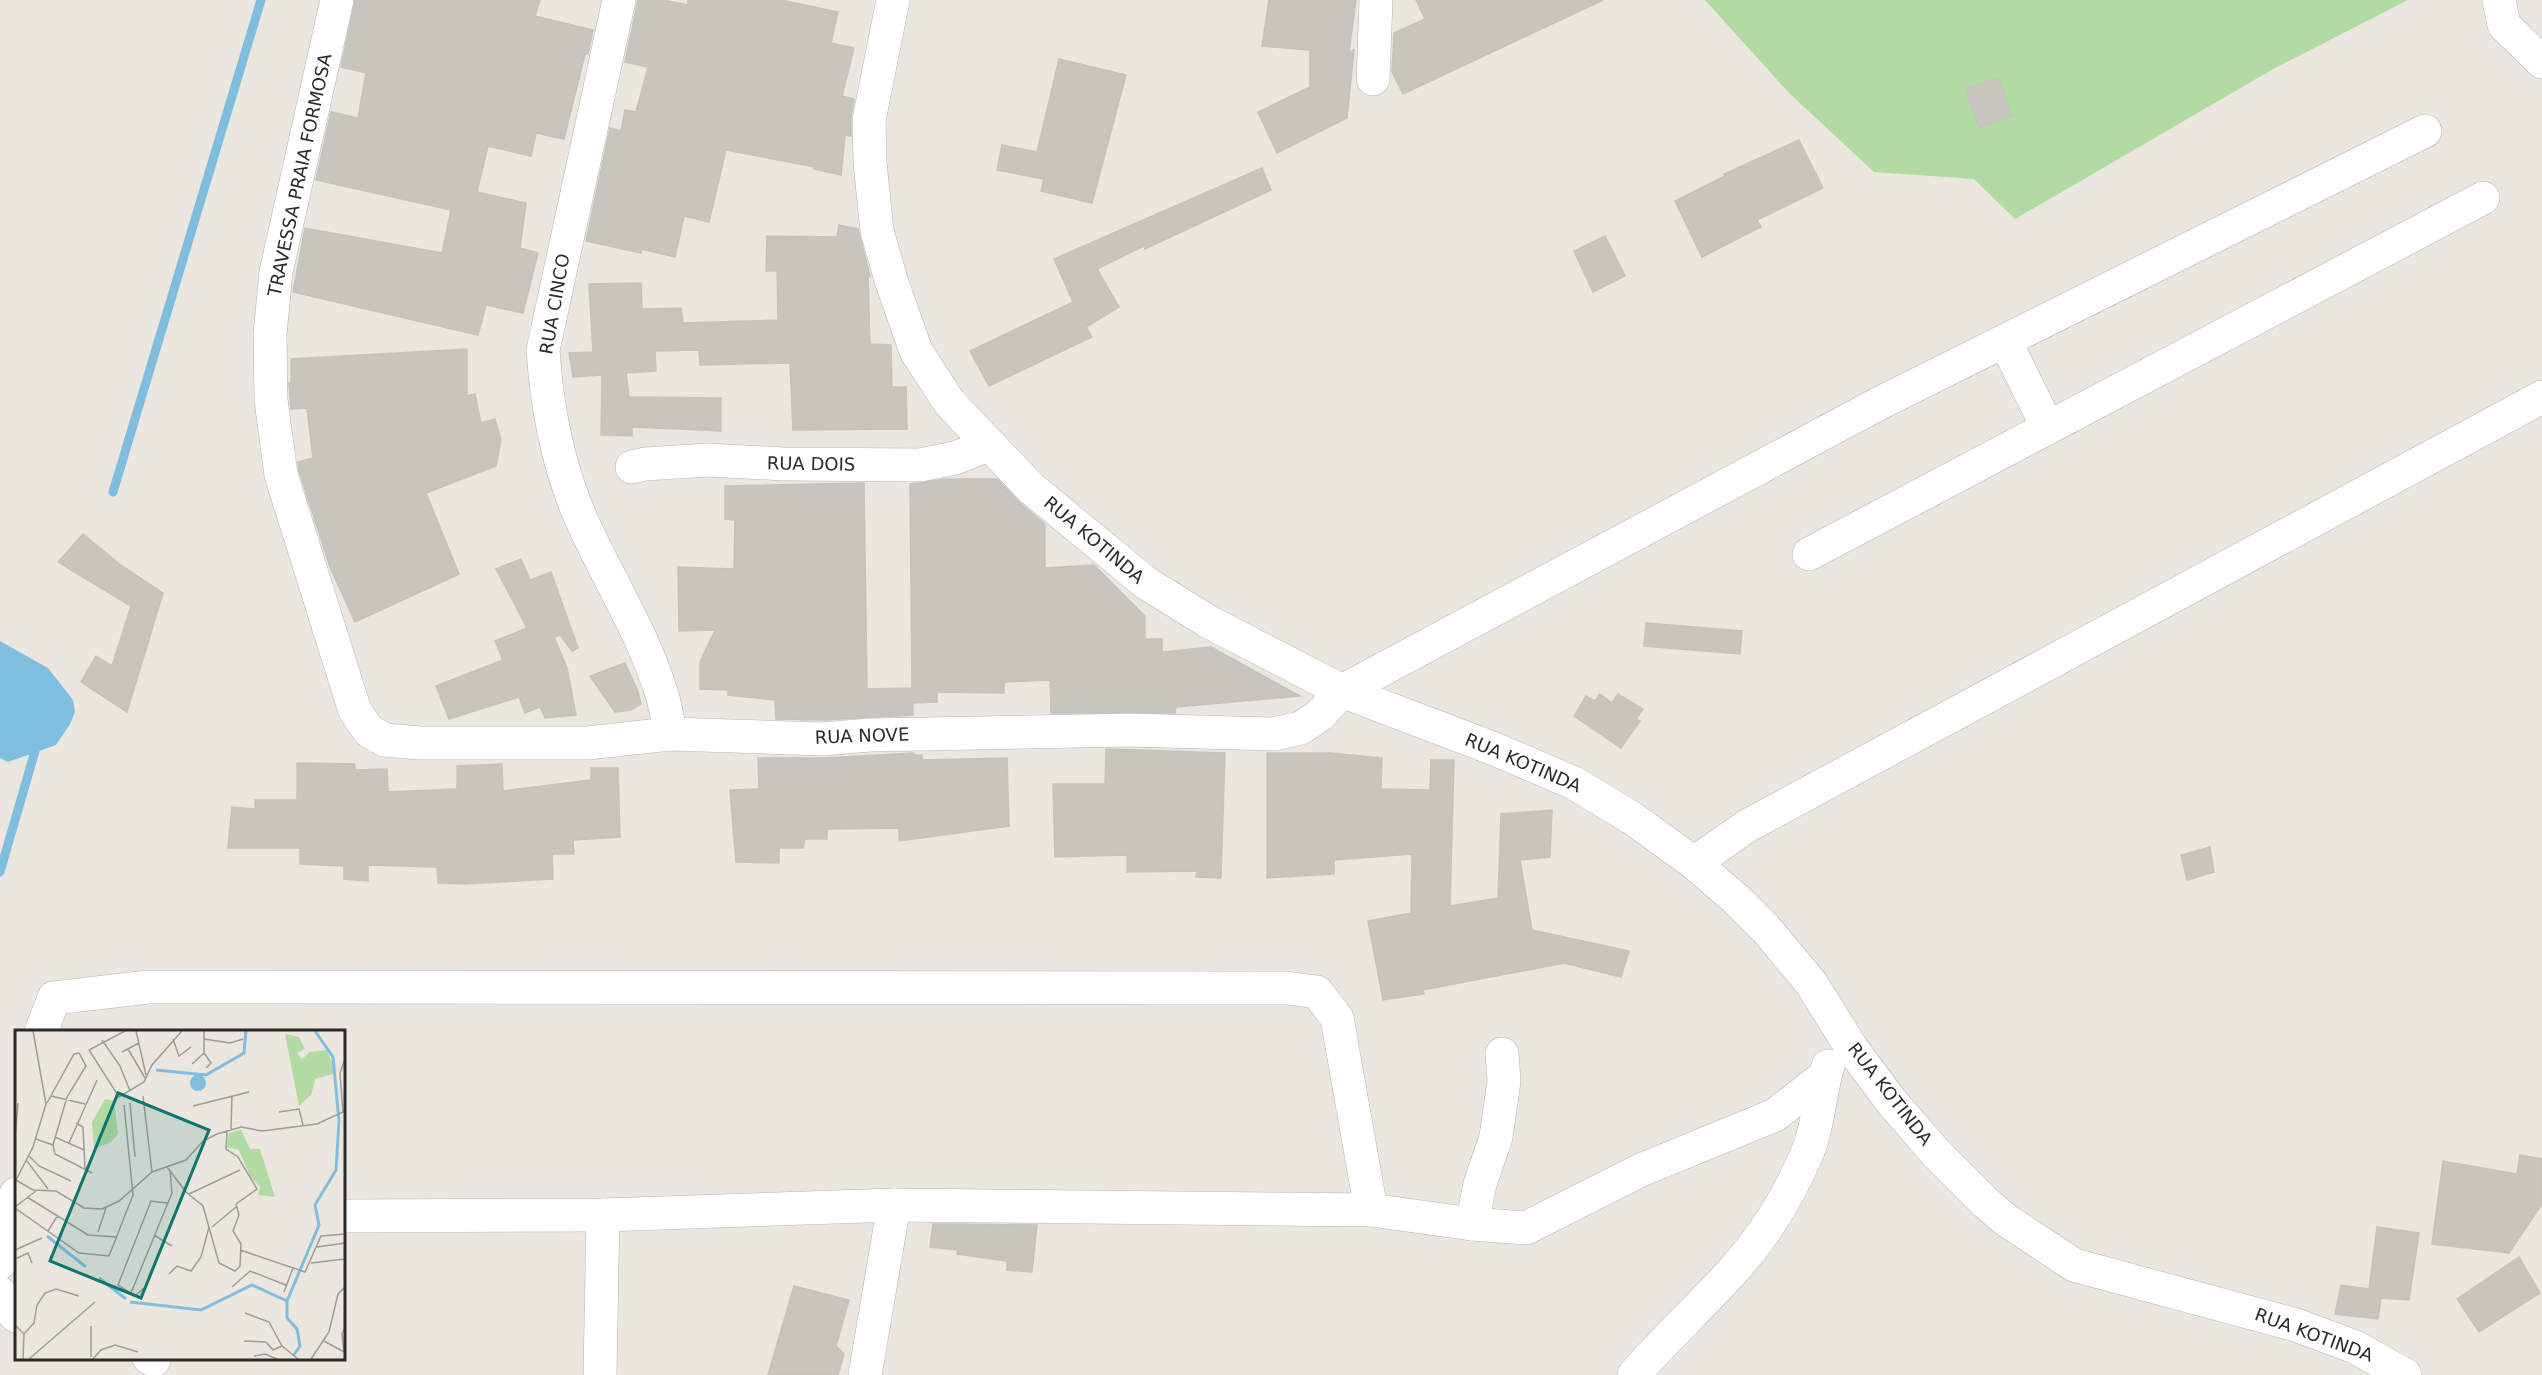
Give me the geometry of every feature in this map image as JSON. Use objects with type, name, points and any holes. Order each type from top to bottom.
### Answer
[{"type":"street","name":"TRAVESSA PRAIA FORMOSA","points":[[337,0],[276,272],[270,334],[271,400],[281,475],[355,711],[369,731]]},
{"type":"street","name":"RUA CINCO","points":[[619,0],[543,350],[547,400],[562,466],[582,521],[650,661],[663,698],[670,734]]},
{"type":"street","name":"RUA KOTINDA","points":[[893,0],[869,120],[870,163],[877,231],[892,283],[916,351],[949,402],[988,445],[1058,511],[1146,583],[1209,622],[1342,691],[1497,750],[1574,783],[1632,818],[1694,863],[1736,899],[1811,983],[1852,1050],[1891,1101],[1936,1153],[2006,1220],[2074,1265],[2296,1325],[2366,1352],[2405,1375]]},
{"type":"street","points":[[1373,79],[1376,0]]},
{"type":"street","points":[[2499,0],[2504,25],[2542,62]]},
{"type":"street","name":"RUA NOVE","points":[[369,731],[385,740],[420,743],[587,743],[670,734],[822,739],[870,735],[1129,730],[1274,734],[1301,728],[1320,715],[1342,691],[1880,403],[2426,131]]},
{"type":"street","points":[[1809,554],[2483,198]]},
{"type":"street","points":[[2005,341],[2048,428]]},
{"type":"street","points":[[1694,863],[1768,815],[2542,397]]},
{"type":"street","name":"RUA DOIS","points":[[632,467],[708,460],[784,464],[920,465],[955,458],[988,445]]},
{"type":"street","points":[[42,1030],[54,998],[148,987],[1274,988],[1317,992],[1337,1018],[1371,1210]]},
{"type":"street","points":[[1634,1375],[1664,1340],[1730,1275],[1758,1240],[1790,1190],[1809,1149],[1825,1076],[1840,1029]]},
{"type":"street","points":[[1472,1224],[1480,1184],[1496,1137],[1504,1081],[1502,1054]]},
{"type":"street","points":[[345,1216],[603,1215],[894,1204],[1371,1210],[1472,1224],[1526,1228],[1641,1170],[1775,1114],[1825,1076]]},
{"type":"street","points":[[865,1375],[894,1204]]},
{"type":"street","points":[[0,1263],[15,1209]]},
{"type":"street","points":[[600,1375],[603,1215]]},
{"type":"street","points":[[0,1293],[5,1304],[15,1315]]},
{"type":"green space","points":[[1705,0],[2408,0],[2275,68],[2015,219],[1974,179],[1874,172],[1789,93]]},
{"type":"water","points":[[0,641],[48,668],[73,700],[75,712],[56,745],[8,762],[0,758]]},
{"type":"building","points":[[355,0],[540,0],[535,16],[593,30],[564,139],[536,133],[531,156],[488,146],[477,192],[526,203],[520,248],[538,253],[523,313],[486,305],[478,335],[293,292],[305,228],[442,253],[451,210],[316,180],[331,112],[358,118],[366,73],[341,67]]},
{"type":"building","points":[[638,0],[663,0],[688,5],[688,0],[781,0],[838,12],[831,43],[854,48],[842,96],[854,99],[851,136],[845,135],[841,175],[814,169],[815,167],[726,150],[709,222],[684,216],[675,257],[641,249],[641,253],[586,241],[610,128],[621,131],[625,110],[636,112],[648,67],[625,62]]},
{"type":"building","points":[[1269,0],[1356,0],[1349,52],[1354,50],[1347,118],[1277,153],[1258,112],[1310,87],[1310,50],[1262,46]]},
{"type":"building","points":[[1416,0],[1603,0],[1403,94],[1392,72],[1394,33],[1425,19]]},
{"type":"building","points":[[1059,59],[1126,75],[1092,203],[1041,191],[1044,179],[997,170],[1002,145],[1037,152]]},
{"type":"building","points":[[1999,78],[2012,116],[1979,128],[1965,89]]},
{"type":"building","points":[[1799,140],[1823,188],[1757,220],[1761,227],[1702,257],[1675,201],[1725,176],[1724,174]]},
{"type":"building","points":[[1262,168],[1271,190],[1097,269],[1119,307],[1086,327],[1092,337],[989,386],[970,351],[1073,302],[1054,259]]},
{"type":"building","points":[[839,225],[858,229],[870,276],[868,275],[870,344],[891,345],[892,387],[906,387],[907,429],[793,430],[790,363],[700,365],[699,350],[655,351],[656,371],[626,373],[629,397],[721,398],[721,431],[632,427],[632,436],[601,435],[602,375],[573,377],[569,353],[593,352],[589,284],[641,283],[642,309],[681,308],[683,323],[778,320],[777,271],[766,271],[767,236],[837,237]]},
{"type":"building","points":[[1605,236],[1625,276],[1593,292],[1574,251]]},
{"type":"building","points":[[467,349],[467,396],[475,394],[481,423],[495,419],[501,440],[496,466],[426,493],[459,574],[355,622],[330,567],[299,471],[298,462],[313,458],[307,408],[291,409],[289,383],[291,383],[291,359]]},
{"type":"building","points":[[946,479],[997,479],[1045,524],[1045,568],[1094,565],[1145,616],[1145,639],[1162,639],[1162,652],[1211,647],[1300,696],[1176,707],[1175,713],[1051,713],[1050,680],[1004,682],[1004,693],[937,692],[937,702],[913,703],[913,715],[822,720],[776,719],[775,700],[728,695],[728,690],[700,689],[700,662],[715,630],[679,631],[678,567],[734,569],[735,520],[725,519],[725,486],[864,483],[867,689],[912,688],[910,484]]},
{"type":"building","points":[[83,534],[122,566],[163,593],[127,712],[81,682],[96,656],[112,666],[131,606],[58,562]]},
{"type":"building","points":[[521,559],[530,580],[551,572],[578,648],[572,651],[560,635],[554,637],[567,668],[576,715],[545,718],[540,707],[525,713],[519,697],[449,719],[436,686],[503,660],[495,641],[527,628],[496,569]]},
{"type":"building","points":[[1646,623],[1742,631],[1740,654],[1644,646]]},
{"type":"building","points":[[625,663],[641,704],[631,710],[615,712],[590,676]]},
{"type":"building","points":[[1600,694],[1612,703],[1618,694],[1643,709],[1636,719],[1640,721],[1621,748],[1574,716],[1586,696],[1595,701]]},
{"type":"building","points":[[1106,749],[1225,753],[1221,878],[1196,877],[1197,871],[1127,872],[1127,855],[1055,857],[1053,784],[1105,784]]},
{"type":"building","points":[[914,753],[914,755],[922,755],[922,760],[1007,758],[1009,826],[899,841],[899,828],[827,829],[827,839],[805,839],[803,848],[779,848],[779,863],[736,862],[730,790],[759,789],[758,758],[823,758]]},
{"type":"building","points":[[1267,753],[1330,753],[1382,758],[1381,789],[1430,790],[1431,760],[1454,760],[1450,906],[1498,898],[1501,814],[1552,810],[1550,857],[1520,860],[1532,930],[1629,951],[1621,977],[1564,963],[1423,990],[1424,994],[1383,1000],[1368,921],[1411,913],[1412,854],[1334,860],[1334,874],[1267,878]]},
{"type":"building","points":[[297,763],[354,764],[356,770],[387,769],[388,792],[457,789],[457,766],[502,764],[503,791],[591,780],[591,768],[618,768],[620,837],[573,840],[574,854],[552,854],[553,879],[463,884],[438,883],[437,867],[368,865],[368,881],[344,879],[344,866],[300,864],[300,848],[228,848],[232,807],[255,809],[255,800],[297,800]]},
{"type":"building","points":[[2210,847],[2214,872],[2187,880],[2181,855]]},
{"type":"building","points":[[2520,1155],[2542,1159],[2542,1204],[2509,1253],[2432,1244],[2443,1161],[2517,1174]]},
{"type":"building","points":[[933,1224],[1037,1225],[1032,1272],[1007,1270],[1007,1261],[957,1254],[958,1250],[930,1247]]},
{"type":"building","points":[[2377,1227],[2419,1233],[2409,1300],[2381,1298],[2378,1319],[2335,1314],[2341,1285],[2369,1289]]},
{"type":"building","points":[[2519,1257],[2540,1293],[2479,1332],[2457,1299]]},
{"type":"building","points":[[794,1286],[849,1300],[836,1346],[844,1354],[838,1375],[768,1375]]},
{"type":"waterway","points":[[113,492],[261,0]]},
{"type":"waterway","points":[[0,872],[37,744]]}]
